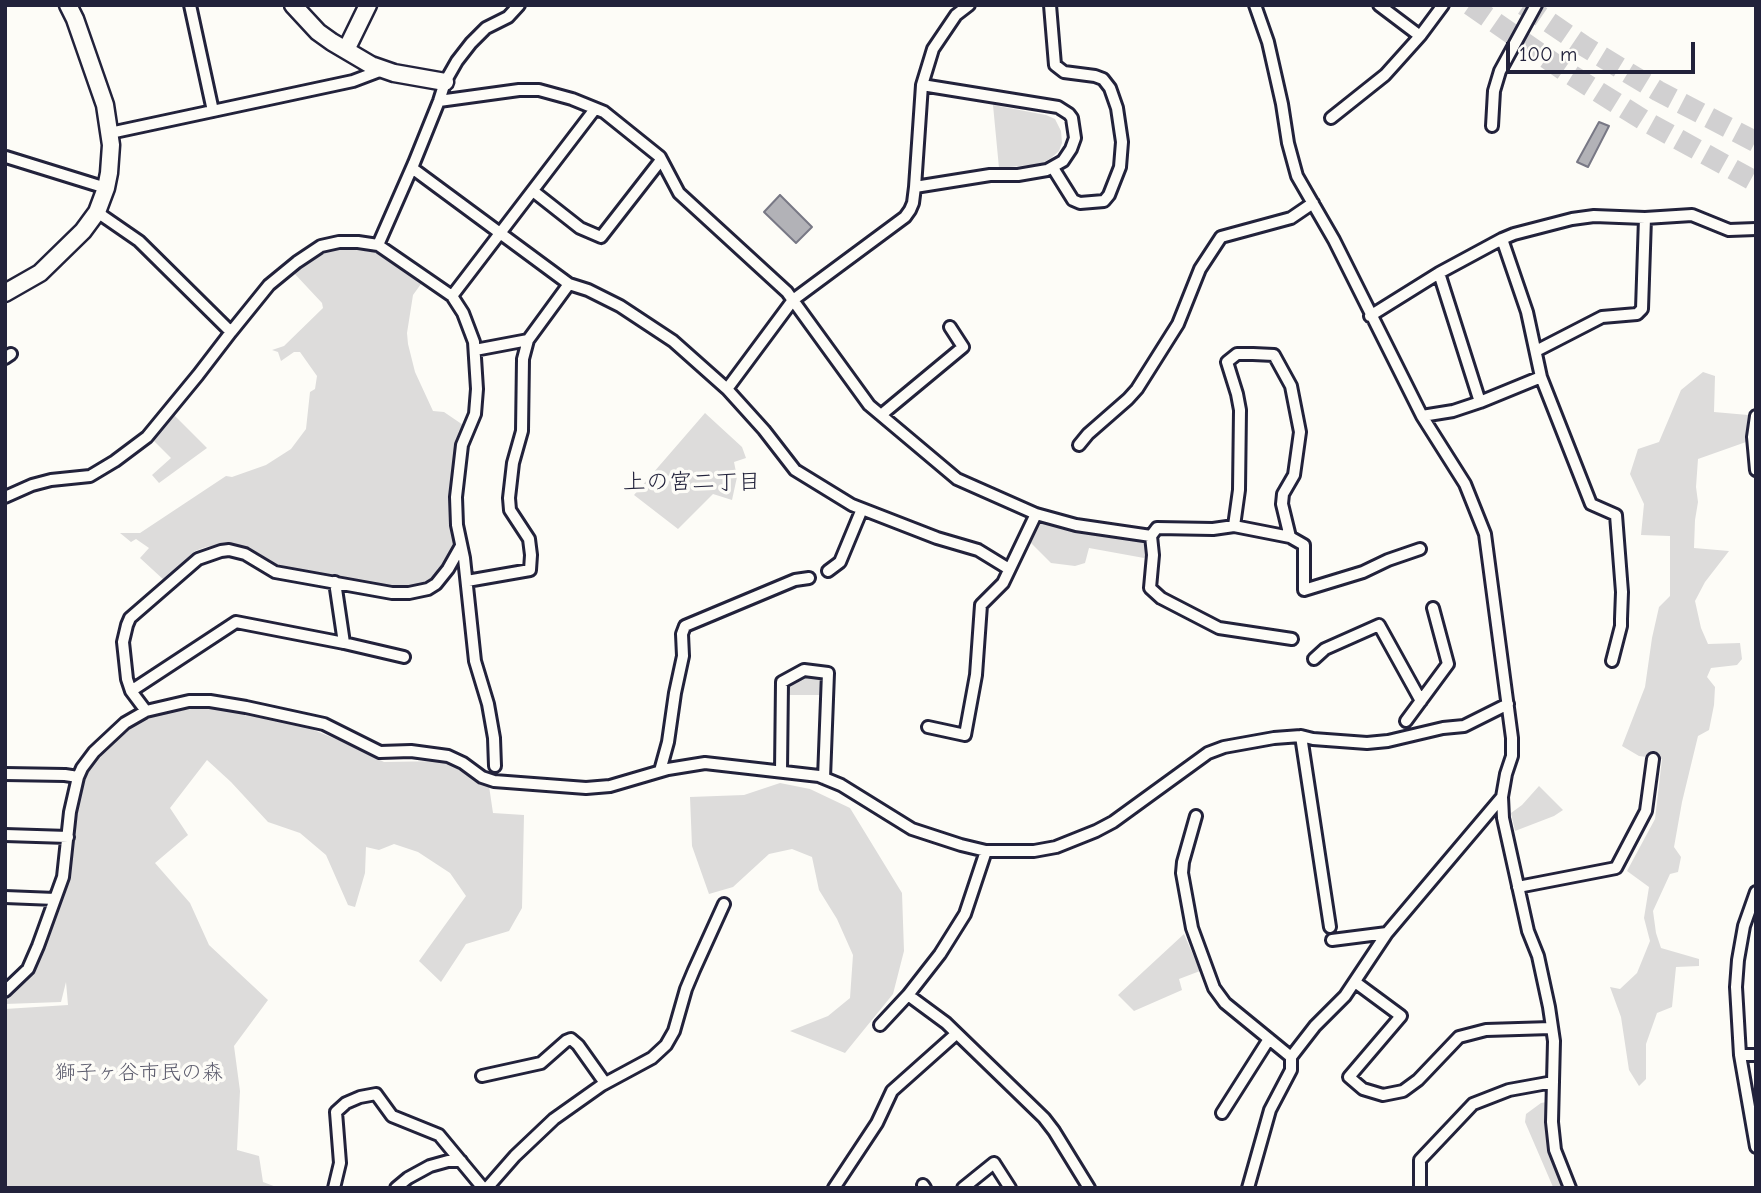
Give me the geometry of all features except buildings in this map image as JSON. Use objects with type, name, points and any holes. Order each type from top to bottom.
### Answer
[{"type":"main road","points":[[5,293],[40,273],[83,231],[97,212],[106,188],[111,158],[110,133],[101,90],[68,5]]},
{"type":"main road","points":[[293,5],[318,32],[382,70],[445,82]]},
{"type":"main road","points":[[346,50],[368,5]]},
{"type":"street","points":[[190,5],[213,111]]},
{"type":"street","points":[[378,245],[412,168],[445,82],[457,61],[486,28],[508,18],[519,5]]},
{"type":"street","points":[[727,389],[793,300],[905,217],[913,203],[922,86],[933,49],[956,16],[969,5]]},
{"type":"street","points":[[1050,5],[1055,65],[1064,72],[1103,79],[1110,88],[1117,108],[1122,142],[1119,167],[1109,195],[1104,201],[1073,200],[1053,168]]},
{"type":"street","points":[[1255,5],[1268,42],[1282,104],[1287,143],[1297,176],[1334,240],[1422,416],[1465,484],[1485,534],[1512,738],[1512,756],[1502,797],[1503,818],[1528,931],[1538,956],[1554,1041],[1552,1122],[1555,1150],[1570,1188]]},
{"type":"street","points":[[1380,5],[1420,36]]},
{"type":"street","points":[[1331,118],[1385,75],[1443,5]]},
{"type":"street","points":[[1492,126],[1494,91],[1500,71],[1536,5]]},
{"type":"street","points":[[110,133],[353,81],[382,70]]},
{"type":"street","points":[[915,187],[990,175],[1041,172],[1063,161],[1074,143],[1072,118],[1066,111],[1051,105],[922,86]]},
{"type":"street","points":[[439,101],[519,90],[539,90],[604,112],[661,160],[679,193],[787,292],[869,405],[957,478],[1036,514],[1076,525],[1151,536]]},
{"type":"street","points":[[453,296],[595,108]]},
{"type":"street","points":[[6,157],[106,188]]},
{"type":"street","points":[[533,191],[580,228],[601,237],[661,160]]},
{"type":"street","points":[[412,168],[569,285],[588,290],[620,306],[673,341],[727,389],[795,470],[852,505],[937,538],[978,550],[1009,569]]},
{"type":"street","points":[[1079,444],[1137,389],[1178,324],[1200,269],[1221,237],[1291,218],[1313,203]]},
{"type":"street","points":[[97,212],[139,241],[231,332]]},
{"type":"street","points":[[1370,316],[1439,273],[1502,239],[1572,219],[1594,216],[1645,218],[1692,215],[1729,230],[1756,229]]},
{"type":"street","points":[[1536,351],[1602,317],[1637,314],[1642,309],[1645,218]]},
{"type":"street","points":[[1502,239],[1527,312],[1541,377],[1591,504],[1616,515],[1622,592],[1621,626],[1612,661]]},
{"type":"street","points":[[5,497],[51,480],[90,476],[115,461],[147,437],[269,285],[297,262],[321,246],[339,242],[378,245],[453,296],[467,323],[475,350],[475,414],[462,445],[456,497],[457,525],[464,558],[475,661],[488,704],[494,738],[495,766]]},
{"type":"street","points":[[1439,273],[1480,402]]},
{"type":"street","points":[[467,581],[530,570],[529,539],[510,510],[509,498],[513,463],[522,431],[523,359],[528,340],[569,285]]},
{"type":"street","points":[[881,415],[963,346],[950,327]]},
{"type":"street","points":[[475,350],[528,340]]},
{"type":"street","points":[[1234,526],[1239,491],[1240,411],[1227,362],[1237,354],[1274,355],[1291,386],[1300,432],[1294,475],[1283,494],[1282,504],[1290,537]]},
{"type":"street","points":[[1422,416],[1453,411],[1541,377]]},
{"type":"street","points":[[1756,416],[1753,437],[1756,470]]},
{"type":"street","points":[[828,571],[840,562],[862,509]]},
{"type":"street","points":[[928,727],[965,735],[976,675],[981,605],[1003,583],[1036,514]]},
{"type":"street","points":[[1293,639],[1219,628],[1161,598],[1150,588],[1153,555],[1151,536],[1157,528],[1234,526],[1290,537],[1304,545],[1304,590],[1363,572],[1420,549]]},
{"type":"street","points":[[146,711],[131,691],[127,679],[123,642],[127,625],[130,618],[198,559],[229,551],[245,554],[275,572],[392,593],[409,593],[428,589],[436,584],[461,546]]},
{"type":"street","points":[[660,771],[668,742],[683,656],[682,634],[685,626],[795,580],[809,578]]},
{"type":"street","points":[[335,582],[344,643]]},
{"type":"street","points":[[1406,721],[1448,664],[1433,608]]},
{"type":"street","points":[[131,691],[236,622],[404,657]]},
{"type":"street","points":[[1314,659],[1325,649],[1379,625],[1421,701]]},
{"type":"street","points":[[781,771],[782,682],[804,670],[828,673],[824,778]]},
{"type":"street","points":[[5,991],[28,969],[63,877],[70,813],[78,776],[94,752],[125,723],[146,711],[189,701],[210,701],[257,709],[324,724],[380,752],[411,751],[448,756],[482,777],[494,781],[586,788],[610,786],[660,771],[705,763],[802,773],[841,785],[912,829],[986,851],[1056,847],[1096,831],[1113,822],[1208,753],[1224,747],[1301,736],[1367,743],[1388,741],[1443,728],[1464,726],[1508,704]]},
{"type":"street","points":[[1301,736],[1330,927]]},
{"type":"street","points":[[1518,887],[1616,868],[1646,811],[1653,759]]},
{"type":"street","points":[[5,775],[78,776]]},
{"type":"street","points":[[1248,1188],[1270,1110],[1291,1070],[1291,1057],[1315,1026],[1345,996],[1387,933],[1502,797]]},
{"type":"street","points":[[1196,816],[1182,873],[1192,928],[1214,988],[1225,1003],[1291,1057]]},
{"type":"street","points":[[5,835],[68,837]]},
{"type":"street","points":[[880,1025],[940,954],[965,914],[986,851]]},
{"type":"street","points":[[1756,891],[1744,926],[1738,960],[1737,1008],[1741,1055],[1756,1147]]},
{"type":"street","points":[[5,897],[55,899]]},
{"type":"street","points":[[334,1188],[341,1163],[336,1112],[359,1097],[376,1094],[392,1116],[439,1135],[485,1188],[554,1119],[605,1083],[652,1058],[666,1045],[674,1031],[692,974],[724,904]]},
{"type":"street","points":[[1332,940],[1387,933]]},
{"type":"street","points":[[1354,982],[1401,1016],[1349,1077],[1363,1089],[1383,1094],[1402,1091],[1418,1080],[1459,1037],[1486,1030],[1551,1027]]},
{"type":"street","points":[[908,995],[946,1023],[1044,1118],[1088,1188]]},
{"type":"street","points":[[834,1188],[877,1123],[892,1091],[956,1034]]},
{"type":"street","points":[[482,1076],[541,1063],[571,1039],[605,1083]]},
{"type":"street","points":[[1222,1113],[1269,1039]]},
{"type":"street","points":[[1741,1055],[1756,1055]]},
{"type":"street","points":[[1420,1188],[1420,1160],[1474,1104],[1508,1090],[1553,1082]]},
{"type":"street","points":[[396,1188],[430,1166],[461,1161]]},
{"type":"street","points":[[963,1188],[995,1163],[1010,1188]]},
{"type":"green space","points":[[993,105],[1055,119],[1061,131],[1062,143],[1059,151],[1041,164],[999,168]]},
{"type":"green space","points":[[336,248],[385,255],[421,284],[413,295],[407,333],[415,372],[433,411],[444,412],[466,427],[459,444],[451,488],[450,507],[456,543],[449,558],[427,584],[408,589],[382,587],[277,566],[244,549],[216,545],[195,551],[165,581],[140,558],[149,548],[136,539],[131,542],[120,533],[140,533],[226,476],[232,477],[266,465],[291,449],[306,429],[310,392],[315,389],[317,376],[300,352],[294,352],[281,361],[278,352],[272,350],[284,346],[323,308],[322,303],[293,272],[320,254]]},
{"type":"green space","points":[[1703,372],[1715,376],[1714,412],[1748,415],[1746,442],[1698,459],[1694,548],[1729,551],[1705,582],[1695,601],[1708,644],[1740,643],[1742,659],[1737,665],[1711,668],[1707,677],[1715,687],[1714,705],[1709,730],[1698,736],[1682,802],[1674,847],[1681,857],[1678,872],[1670,874],[1653,911],[1661,948],[1699,959],[1699,966],[1676,967],[1672,1007],[1657,1013],[1646,1044],[1646,1079],[1639,1086],[1629,1070],[1621,1017],[1610,987],[1620,989],[1637,973],[1650,941],[1644,918],[1649,887],[1627,871],[1655,819],[1662,759],[1639,756],[1622,746],[1645,687],[1659,607],[1670,596],[1670,536],[1641,535],[1644,504],[1630,474],[1638,449],[1659,442],[1681,390]]},
{"type":"green space","points":[[705,413],[742,447],[746,458],[734,462],[737,477],[732,500],[713,494],[678,529],[634,495]]},
{"type":"green space","points":[[174,415],[207,448],[159,483],[152,475],[171,458],[153,440]]},
{"type":"green space","points":[[1046,520],[1079,530],[1143,542],[1147,555],[1144,558],[1089,548],[1085,563],[1075,566],[1051,563],[1030,542],[1037,526]]},
{"type":"green space","points":[[805,675],[823,678],[822,695],[789,695],[789,684]]},
{"type":"green space","name":"獅子ヶ谷市民の森","points":[[200,708],[228,709],[299,724],[384,762],[442,761],[489,786],[493,813],[524,815],[522,908],[509,931],[466,944],[441,982],[419,961],[466,896],[450,873],[418,852],[394,844],[379,850],[366,847],[365,873],[355,907],[348,905],[326,855],[300,833],[268,822],[207,760],[170,808],[188,835],[155,863],[190,903],[209,945],[268,1000],[234,1046],[240,1091],[237,1150],[259,1156],[263,1182],[279,1188],[5,1188],[5,1009],[68,1005],[66,982],[61,1002],[5,1002],[39,960],[60,902],[66,880],[77,796],[79,798],[92,763],[125,730],[158,713]]},
{"type":"green space","points":[[780,783],[810,789],[850,808],[902,893],[904,951],[893,994],[845,1053],[790,1031],[828,1016],[850,998],[853,955],[837,919],[819,890],[812,857],[792,849],[769,854],[733,887],[709,894],[692,846],[690,797],[744,795]]},
{"type":"green space","points":[[1539,786],[1563,810],[1515,831],[1511,813]]},
{"type":"green space","points":[[1184,934],[1200,971],[1179,979],[1182,990],[1134,1011],[1118,995]]},
{"type":"green space","points":[[1547,1102],[1550,1148],[1565,1185],[1561,1187],[1553,1187],[1525,1122],[1526,1114],[1541,1103]]},
{"type":"shaded area","points":[[1599,122],[1609,126],[1588,167],[1577,162]]},
{"type":"shaded area","points":[[780,195],[812,227],[796,243],[764,212]]},
{"type":"tunnel","points":[[1470,5],[1565,71],[1645,121],[1756,182]]},
{"type":"tunnel","points":[[1524,5],[1658,91],[1756,142]]},
{"type":"district","name":"上の宮二丁目","points":[[692,482]]}]
